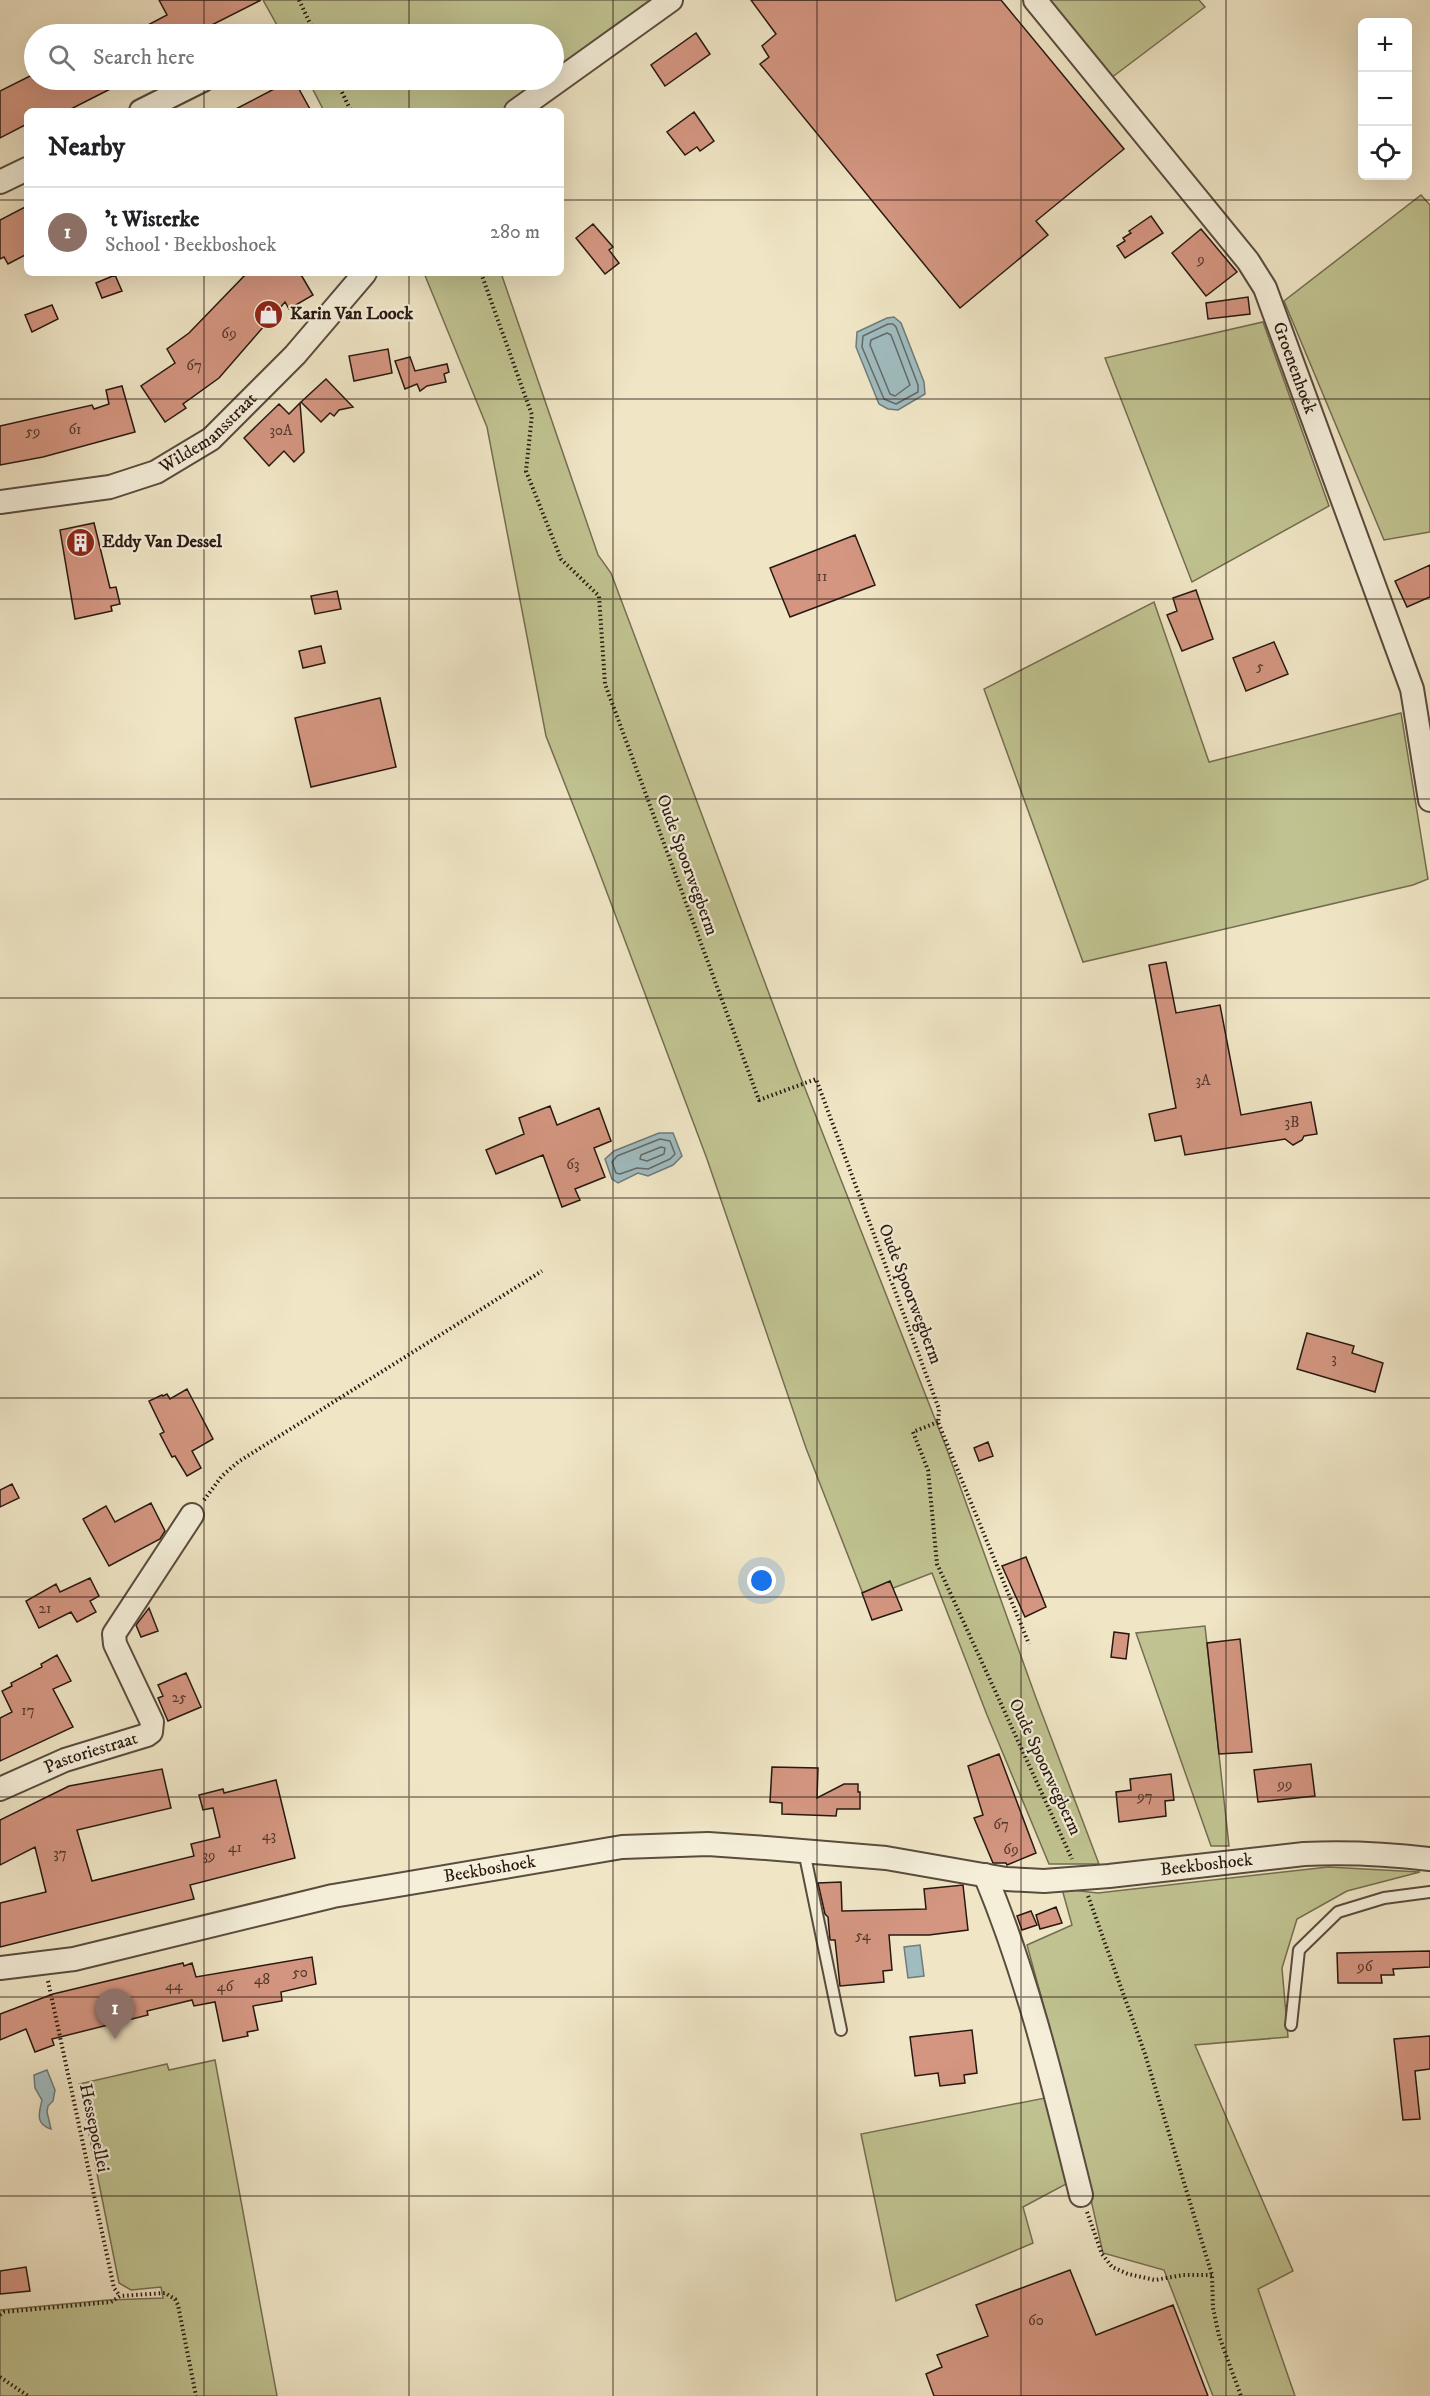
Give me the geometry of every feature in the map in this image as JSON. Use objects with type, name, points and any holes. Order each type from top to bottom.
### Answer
[{"type":"street","points":[[564,77],[671,0]]},
{"type":"street","name":"Groenenhoek","points":[[1035,0],[1248,261],[1265,288],[1412,689],[1430,800]]},
{"type":"street","points":[[147,108],[183,90]]},
{"type":"street","points":[[520,108],[545,90]]},
{"type":"street","points":[[0,182],[24,170]]},
{"type":"street","name":"Wildemansstraat","points":[[0,502],[110,487],[156,472],[211,439],[295,355],[362,276]]},
{"type":"street","name":"Pastoriestraat","points":[[0,1789],[65,1760],[147,1736],[151,1732],[152,1722],[115,1644],[114,1634],[192,1515]]},
{"type":"street","name":"Beekboshoek","points":[[0,1968],[75,1959],[333,1896],[586,1852],[655,1845],[708,1844],[914,1861],[985,1875],[1044,1881],[1314,1854],[1396,1855],[1430,1859]]},
{"type":"street","points":[[985,1875],[1044,2046],[1081,2195]]},
{"type":"lane","points":[[804,1851],[841,2030]]},
{"type":"lane","points":[[1292,2025],[1299,1950],[1338,1912],[1384,1898],[1430,1892]]},
{"type":"path","points":[[299,0],[310,24]]},
{"type":"path","points":[[341,90],[350,108]]},
{"type":"path","name":"Oude Spoorwegberm","points":[[482,276],[532,415],[526,471],[561,559],[599,596],[605,684],[759,1100],[816,1079],[939,1409],[939,1422],[913,1432],[928,1470],[938,1564],[1082,1879],[1145,2054],[1212,2275],[1214,2308],[1220,2336],[1241,2396]]},
{"type":"path","points":[[192,1515],[222,1476],[238,1462],[542,1272]]},
{"type":"path","points":[[939,1422],[1029,1644]]},
{"type":"path","name":"Hessepoellei","points":[[45,1964],[114,2288],[120,2296]]},
{"type":"path","points":[[1081,2195],[1102,2254],[1112,2267],[1128,2274],[1155,2280],[1182,2275],[1212,2275]]},
{"type":"path","points":[[2,2313],[111,2302],[120,2296],[165,2293],[175,2299],[196,2396]]},
{"type":"path","points":[[0,2377],[28,2396]]},
{"type":"green space","points":[[263,0],[652,0],[564,68],[564,24],[276,24]]},
{"type":"green space","points":[[1047,0],[1199,0],[1205,7],[1111,78]]},
{"type":"green space","points":[[313,90],[535,90],[511,108],[322,108]]},
{"type":"green space","points":[[1421,195],[1430,205],[1430,532],[1384,540],[1284,301]]},
{"type":"green space","points":[[425,276],[502,276],[598,555],[611,573],[797,1068],[946,1447],[1036,1698],[1099,1864],[1049,1864],[987,1715],[932,1573],[865,1599],[806,1448],[707,1159],[546,736],[487,427]]},
{"type":"green space","points":[[1263,322],[1329,506],[1192,582],[1105,358]]},
{"type":"green space","points":[[1154,602],[1209,762],[1401,713],[1428,879],[1413,885],[1083,962],[984,689]]},
{"type":"green space","points":[[1205,1626],[1229,1846],[1211,1846],[1136,1633]]},
{"type":"green space","points":[[1328,1867],[1420,1872],[1347,1891],[1297,1919],[1282,1968],[1288,2037],[1195,2045],[1293,2271],[1258,2289],[1295,2396],[1213,2396],[1164,2270],[1103,2253],[1064,2080],[1027,1945],[1072,1925],[1062,1889],[1098,1893]]},
{"type":"green space","points":[[215,2060],[277,2396],[0,2396],[0,2310],[108,2300],[163,2298],[161,2287],[131,2290],[119,2283],[79,2084],[167,2064],[169,2070]]},
{"type":"green space","points":[[1045,2098],[1070,2182],[1023,2207],[1033,2243],[896,2301],[861,2134]]},
{"type":"water","points":[[894,317],[901,323],[924,382],[925,394],[898,410],[888,409],[879,404],[856,347],[857,332]]},
{"type":"water","points":[[659,1133],[673,1133],[682,1156],[673,1165],[648,1176],[638,1173],[618,1183],[612,1179],[605,1159],[614,1151]]},
{"type":"water","points":[[920,1945],[924,1976],[908,1978],[904,1947]]},
{"type":"water","points":[[47,2070],[55,2090],[53,2101],[48,2106],[47,2112],[51,2129],[42,2124],[39,2118],[42,2100],[35,2088],[34,2075]]},
{"type":"building","points":[[159,0],[261,0],[214,24],[150,24],[167,15]]},
{"type":"building","points":[[751,0],[1001,0],[1124,149],[1036,221],[1048,235],[960,308],[760,64],[769,57],[762,46],[776,34]]},
{"type":"building","points":[[696,33],[710,54],[665,86],[651,65]]},
{"type":"building","points":[[24,79],[24,90],[108,90],[73,108],[24,108],[24,126],[0,138],[0,91]]},
{"type":"building","points":[[272,90],[299,90],[309,108],[238,108]]},
{"type":"building","points":[[694,112],[714,141],[700,151],[697,147],[685,155],[667,132]]},
{"type":"building","points":[[24,208],[24,256],[8,264],[4,257],[0,259],[0,220]]},
{"type":"building","points":[[1151,216],[1163,233],[1125,258],[1117,246],[1125,241],[1123,238],[1131,233],[1129,231]]},
{"type":"building","points":[[593,224],[613,247],[609,250],[619,263],[605,274],[576,238]]},
{"type":"building","points":[[1201,229],[1237,272],[1206,296],[1172,253]]},
{"type":"building","points":[[115,276],[122,291],[102,298],[96,283]]},
{"type":"building","points":[[244,276],[302,276],[313,295],[289,309],[285,302],[219,378],[183,404],[186,408],[165,422],[141,386],[175,363],[167,349],[189,333]]},
{"type":"building","points":[[1248,297],[1250,314],[1208,319],[1206,303]]},
{"type":"building","points":[[52,305],[58,319],[32,332],[25,315]]},
{"type":"building","points":[[388,349],[392,373],[354,381],[349,356]]},
{"type":"building","points":[[410,357],[415,371],[447,364],[449,372],[444,374],[446,382],[427,386],[420,391],[417,384],[405,389],[395,361]]},
{"type":"building","points":[[326,379],[353,407],[339,410],[334,416],[330,413],[321,422],[301,402]]},
{"type":"building","points":[[122,386],[135,432],[43,457],[0,465],[0,426],[92,405],[94,409],[109,404],[106,390]]},
{"type":"building","points":[[300,403],[304,452],[294,462],[284,451],[269,466],[244,438],[279,404],[289,414]]},
{"type":"building","points":[[94,523],[110,588],[116,587],[120,604],[111,606],[112,611],[75,619],[60,530]]},
{"type":"building","points":[[855,535],[875,585],[790,617],[770,568]]},
{"type":"building","points":[[1430,565],[1430,597],[1407,607],[1395,581]]},
{"type":"building","points":[[1196,590],[1213,639],[1182,651],[1167,615],[1177,611],[1173,598]]},
{"type":"building","points":[[337,591],[341,609],[315,614],[311,596]]},
{"type":"building","points":[[1274,642],[1288,674],[1246,691],[1233,658]]},
{"type":"building","points":[[321,646],[325,663],[303,668],[299,651]]},
{"type":"building","points":[[380,698],[396,767],[311,787],[295,718]]},
{"type":"building","points":[[1166,962],[1176,1013],[1220,1005],[1241,1115],[1311,1102],[1317,1134],[1304,1136],[1302,1140],[1293,1145],[1285,1139],[1185,1155],[1181,1136],[1155,1141],[1149,1114],[1176,1108],[1149,965]]},
{"type":"building","points":[[550,1106],[557,1125],[599,1108],[611,1141],[594,1148],[605,1177],[575,1189],[580,1200],[562,1207],[543,1155],[496,1174],[486,1150],[524,1134],[519,1118]]},
{"type":"building","points":[[1307,1333],[1354,1346],[1352,1353],[1383,1363],[1375,1392],[1297,1369]]},
{"type":"building","points":[[187,1389],[213,1439],[192,1451],[201,1468],[187,1476],[175,1456],[172,1457],[160,1434],[164,1432],[149,1401],[167,1394],[170,1399]]},
{"type":"building","points":[[988,1442],[993,1456],[979,1461],[974,1448]]},
{"type":"building","points":[[12,1484],[19,1498],[0,1507],[0,1490]]},
{"type":"building","points":[[151,1503],[165,1531],[160,1539],[109,1566],[83,1519],[106,1506],[115,1522]]},
{"type":"building","points":[[1026,1557],[1046,1607],[1025,1617],[1002,1566]]},
{"type":"building","points":[[90,1578],[99,1596],[90,1601],[96,1612],[77,1622],[71,1612],[39,1628],[26,1601],[56,1584],[60,1592]]},
{"type":"building","points":[[890,1581],[902,1610],[872,1620],[862,1593]]},
{"type":"building","points":[[149,1608],[158,1631],[141,1637],[136,1625]]},
{"type":"building","points":[[1114,1632],[1129,1634],[1126,1659],[1111,1657]]},
{"type":"building","points":[[1240,1639],[1252,1752],[1219,1754],[1207,1643]]},
{"type":"building","points":[[57,1655],[71,1681],[53,1689],[73,1727],[0,1761],[0,1718],[12,1712],[2,1691],[12,1686],[11,1683],[42,1667],[41,1664]]},
{"type":"building","points":[[186,1673],[201,1707],[168,1721],[158,1698],[163,1696],[158,1685]]},
{"type":"building","points":[[999,1754],[1036,1853],[1007,1865],[1006,1863],[993,1863],[974,1818],[983,1815],[968,1766]]},
{"type":"building","points":[[1311,1764],[1315,1796],[1258,1802],[1254,1770]]},
{"type":"building","points":[[772,1767],[818,1768],[817,1798],[844,1784],[858,1784],[860,1809],[837,1809],[836,1816],[782,1814],[782,1803],[770,1802]]},
{"type":"building","points":[[162,1769],[171,1808],[77,1830],[92,1881],[194,1856],[191,1844],[220,1837],[213,1808],[203,1810],[199,1795],[223,1789],[224,1793],[276,1780],[295,1858],[190,1885],[194,1899],[0,1947],[0,1903],[46,1892],[35,1847],[0,1865],[0,1820],[69,1786]]},
{"type":"building","points":[[1171,1774],[1174,1800],[1165,1801],[1166,1816],[1119,1822],[1116,1792],[1131,1790],[1130,1779]]},
{"type":"building","points":[[841,1882],[842,1911],[926,1909],[924,1889],[963,1885],[968,1930],[929,1935],[889,1935],[892,1970],[883,1971],[884,1982],[840,1986],[835,1940],[830,1940],[828,1917],[825,1914],[818,1883]]},
{"type":"building","points":[[1056,1907],[1062,1923],[1040,1929],[1036,1915]]},
{"type":"building","points":[[1031,1911],[1037,1925],[1022,1930],[1017,1916]]},
{"type":"building","points":[[1430,1951],[1430,1967],[1393,1969],[1394,1975],[1381,1975],[1382,1983],[1338,1983],[1337,1953]]},
{"type":"building","points":[[312,1957],[316,1984],[281,1992],[282,2001],[253,2006],[258,2030],[247,2032],[248,2036],[223,2041],[215,2002],[194,2006],[192,2000],[147,2011],[148,2015],[52,2039],[54,2045],[35,2052],[26,2029],[0,2040],[0,2014],[53,1994],[183,1963],[184,1966],[192,1963],[196,1977]]},
{"type":"building","points":[[972,2030],[977,2073],[964,2075],[965,2083],[940,2086],[938,2073],[915,2076],[910,2037]]},
{"type":"building","points":[[1430,2036],[1430,2069],[1415,2071],[1420,2119],[1403,2120],[1394,2039]]},
{"type":"building","points":[[26,2267],[30,2291],[0,2294],[0,2271]]},
{"type":"building","points":[[1070,2270],[1096,2335],[1173,2305],[1208,2396],[934,2396],[926,2374],[942,2367],[937,2355],[988,2336],[976,2305]]},
{"type":"place","name":"Karin Van Loock","points":[[269,314]]},
{"type":"place","name":"Eddy Van Dessel","points":[[81,542]]},
{"type":"place","name":"'t Wisterke","points":[[115,2039]]}]
